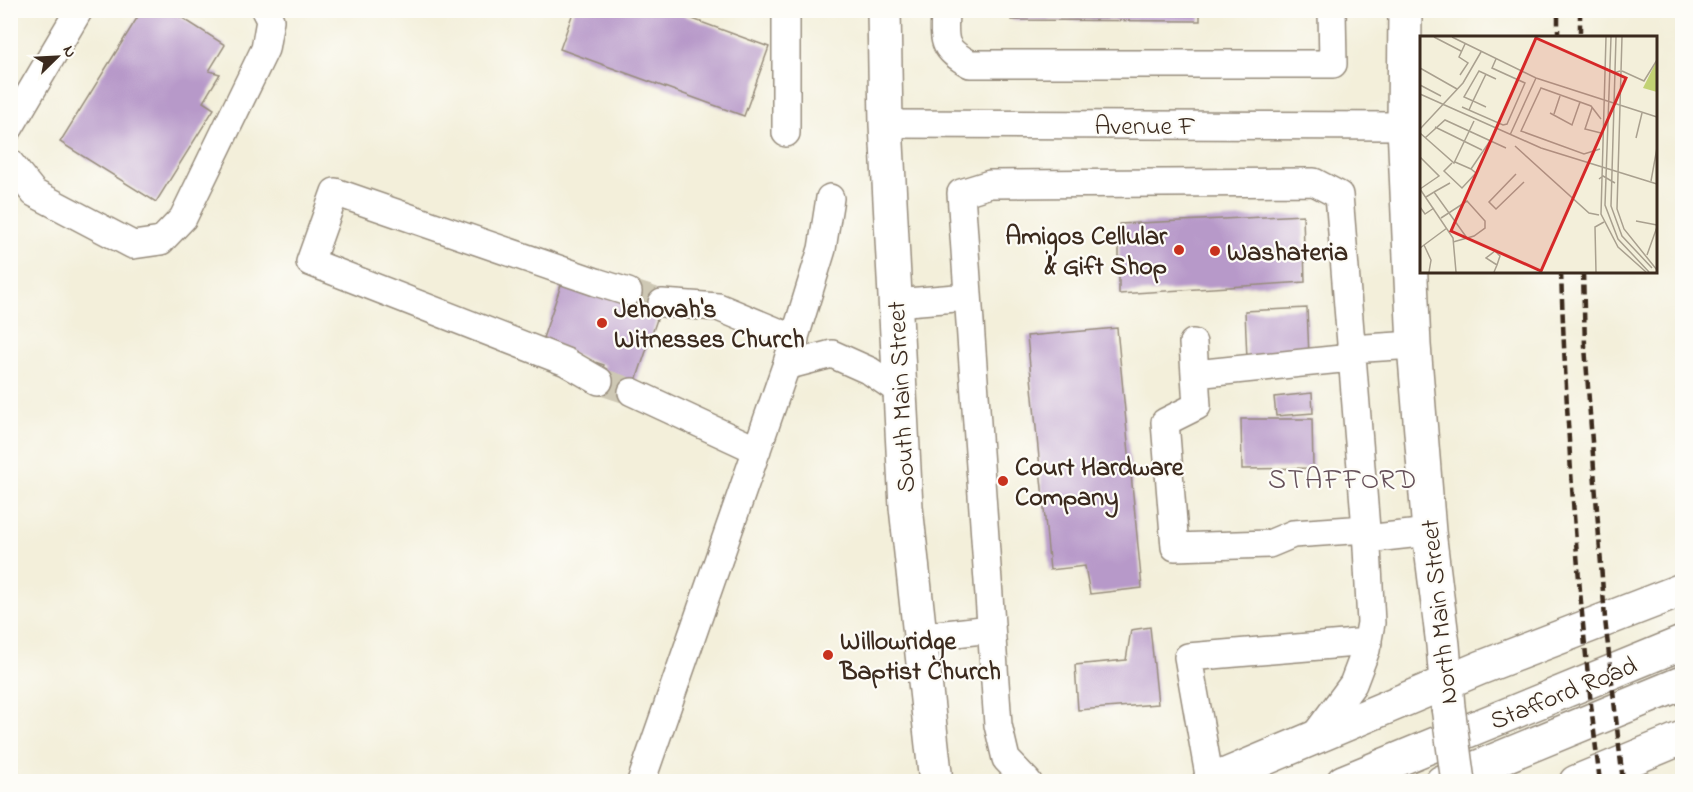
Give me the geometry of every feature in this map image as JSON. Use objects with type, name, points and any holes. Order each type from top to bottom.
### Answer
[{"type":"main road","name":"South Main Street","points":[[884,10],[886,124],[906,507],[936,782]]},
{"type":"main road","name":"North Main Street","points":[[1405,10],[1404,126],[1414,345],[1429,532],[1443,645],[1446,696],[1458,782]]},
{"type":"main road","points":[[1210,781],[1313,738],[1446,696],[1490,664],[1683,590]]},
{"type":"main road","name":"Stafford Road","points":[[1343,782],[1683,643]]},
{"type":"main road","name":"Stafford Road","points":[[1442,782],[1683,683]]},
{"type":"main road","points":[[1576,782],[1683,738]]},
{"type":"street","points":[[10,127],[79,10]]},
{"type":"street","points":[[10,162],[34,193],[133,245],[160,241],[183,218],[265,49],[270,20],[265,10]]},
{"type":"street","points":[[786,10],[786,133]]},
{"type":"street","points":[[945,10],[944,41],[954,55],[970,64],[1333,64],[1332,10]]},
{"type":"street","name":"Avenue F","points":[[886,124],[1404,126]]},
{"type":"street","points":[[1028,782],[1006,759],[998,725],[961,193],[990,184],[1314,182],[1339,195],[1371,623],[1367,646],[1353,684],[1313,738]]},
{"type":"street","points":[[599,381],[567,362],[310,262],[335,192],[628,291]]},
{"type":"street","points":[[641,782],[795,339],[822,249],[830,198]]},
{"type":"street","points":[[894,303],[968,297]]},
{"type":"street","points":[[662,303],[718,307],[795,339]]},
{"type":"street","points":[[1193,343],[1197,406],[1165,422],[1175,547],[1269,544],[1293,534],[1429,532]]},
{"type":"street","points":[[1195,374],[1414,345]]},
{"type":"street","points":[[786,366],[832,354],[870,371],[899,391]]},
{"type":"street","points":[[632,392],[758,450]]},
{"type":"street","points":[[919,636],[991,629]]},
{"type":"street","points":[[1210,781],[1188,657],[1367,646]]},
{"type":"building","points":[[142,10],[170,10],[225,45],[209,71],[220,74],[203,102],[214,109],[156,202],[60,142]]},
{"type":"building","points":[[574,10],[668,10],[769,47],[744,116],[560,49]]},
{"type":"building","points":[[1011,10],[1200,10],[1200,21],[1011,20]]},
{"type":"building","points":[[1303,215],[1305,282],[1119,294],[1119,224]]},
{"type":"building","name":"Jehovah's Witnesses Church","points":[[562,282],[631,284],[665,296],[630,398],[597,387],[604,365],[541,344]]},
{"type":"building","points":[[1307,308],[1309,356],[1247,359],[1245,311]]},
{"type":"building","points":[[1117,328],[1142,588],[1090,594],[1085,566],[1050,570],[1027,336]]},
{"type":"building","points":[[1312,393],[1313,413],[1276,416],[1274,397]]},
{"type":"building","points":[[1241,419],[1312,419],[1313,468],[1242,469]]},
{"type":"building","points":[[1150,627],[1158,704],[1078,710],[1075,665],[1126,660],[1131,630]]},
{"type":"tunnel","points":[[628,292],[662,303]]},
{"type":"tunnel","points":[[599,381],[632,392]]},
{"type":"railway","points":[[1558,10],[1558,36]]},
{"type":"railway","points":[[1580,10],[1580,36]]},
{"type":"railway","points":[[1561,273],[1575,527],[1600,782]]},
{"type":"railway","points":[[1583,273],[1585,346],[1605,619],[1623,782]]},
{"type":"place","name":"Amigos Cellular & Gift Shop","points":[[1179,250]]},
{"type":"place","name":"Washateria","points":[[1215,251]]},
{"type":"place","name":"Jehovah's Witnesses Church","points":[[602,323]]},
{"type":"place","name":"Court Hardware Company","points":[[1003,481]]},
{"type":"place","name":"Willowridge Baptist Church","points":[[828,655]]},
{"type":"district","name":"STAFFORD","points":[[1343,478]]}]
